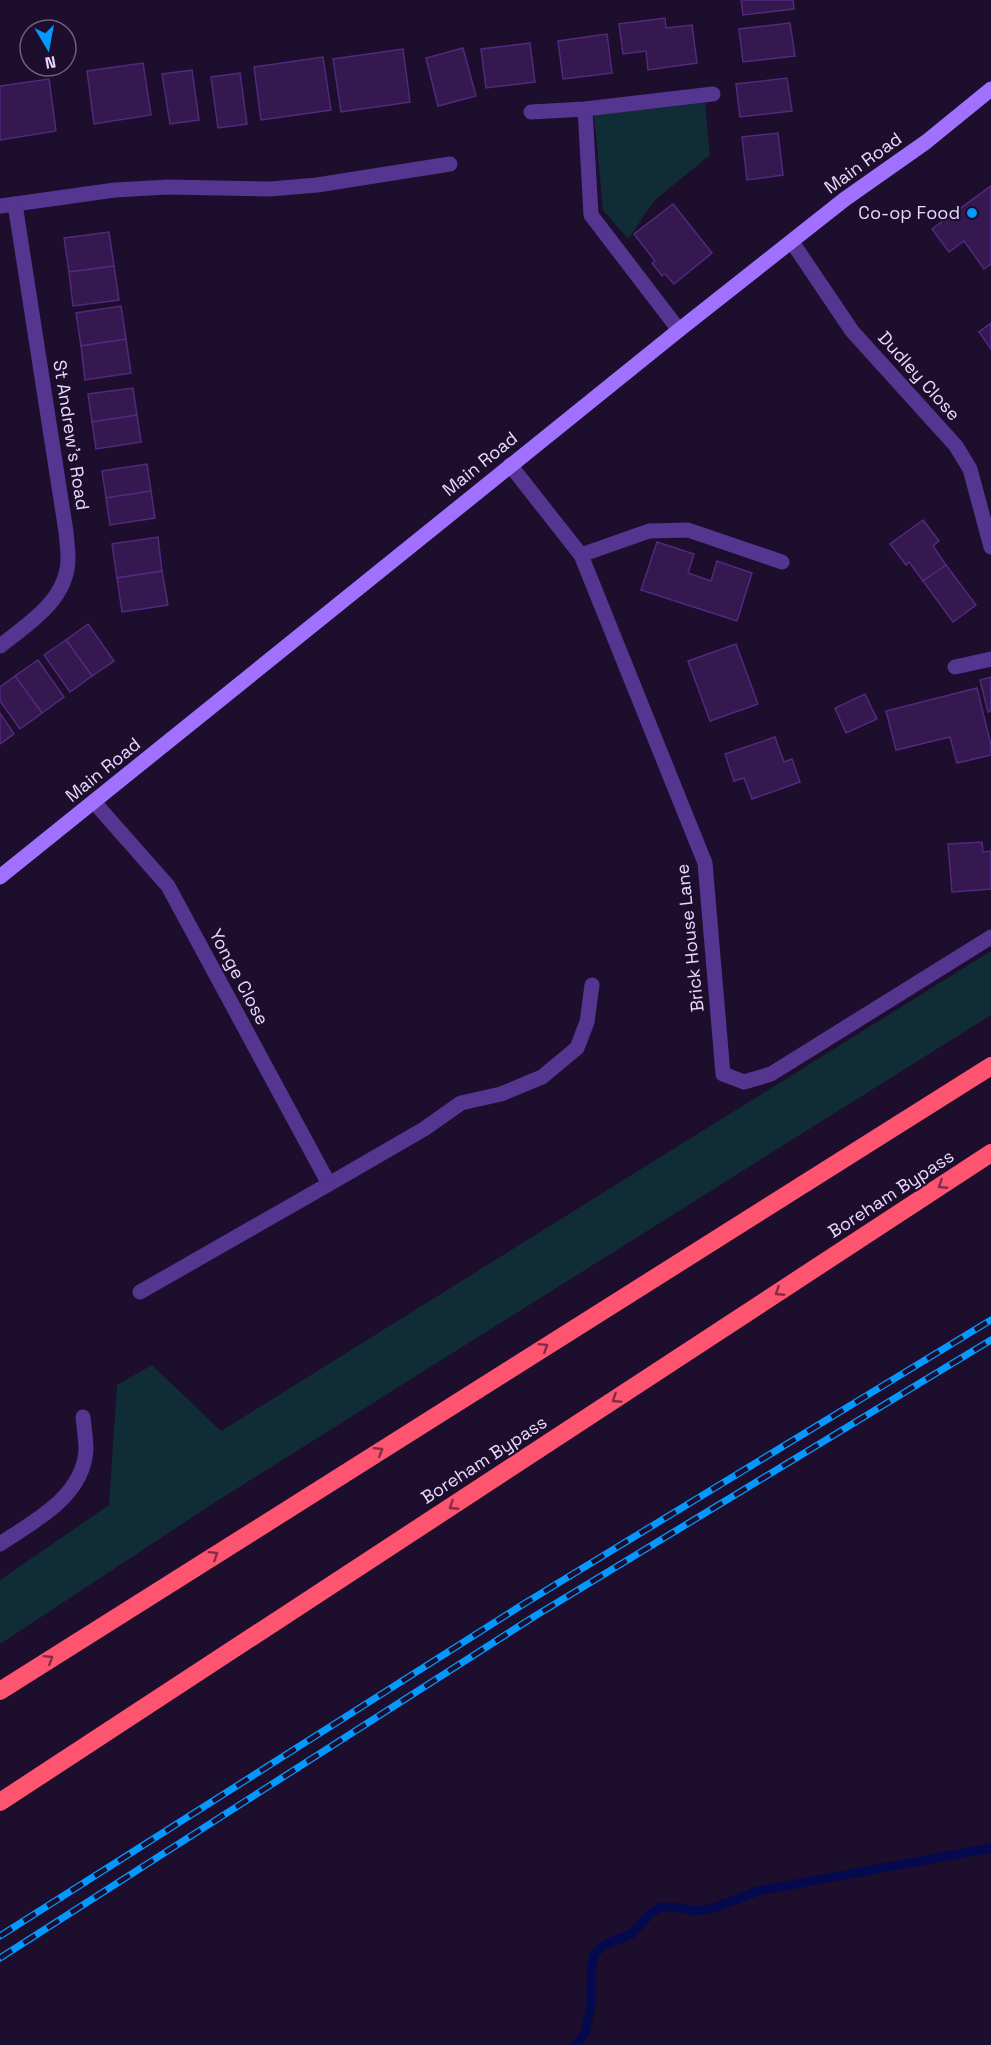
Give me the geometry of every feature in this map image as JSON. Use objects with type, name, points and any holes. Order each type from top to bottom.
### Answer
[{"type":"highway","points":[[0,1691],[991,1065]]},
{"type":"highway","name":"Boreham Bypass","points":[[0,1802],[991,1153]]},
{"type":"main road","name":"Main Road","points":[[0,877],[679,330],[845,199],[926,142],[991,89]]},
{"type":"street","points":[[531,112],[585,109],[713,94]]},
{"type":"street","points":[[585,109],[591,215],[679,330]]},
{"type":"street","name":"St Andrew's Road","points":[[0,646],[37,618],[60,591],[68,562],[66,532],[7,205],[115,190],[282,188],[450,164]]},
{"type":"street","name":"Dudley Close","points":[[792,242],[852,332],[956,446],[970,469],[991,547]]},
{"type":"street","name":"Brick House Lane","points":[[510,465],[581,555],[705,863],[723,1074],[744,1082],[771,1074],[991,937]]},
{"type":"street","points":[[581,555],[649,531],[688,530],[782,562]]},
{"type":"street","points":[[955,667],[991,659]]},
{"type":"street","name":"Yonge Close","points":[[94,802],[168,886],[329,1184]]},
{"type":"street","points":[[141,1292],[424,1129],[462,1103],[501,1094],[542,1077],[577,1048],[587,1022],[592,985]]},
{"type":"street","points":[[0,1544],[61,1502],[81,1472],[86,1450],[83,1417]]},
{"type":"shaded area","points":[[705,103],[710,155],[655,200],[628,239],[603,210],[594,115]]},
{"type":"shaded area","points":[[991,951],[991,1015],[217,1501],[0,1644],[0,1580],[109,1505],[117,1385],[152,1365],[221,1431]]},
{"type":"building","points":[[741,0],[793,0],[794,9],[743,15]]},
{"type":"building","points":[[665,18],[666,28],[692,25],[697,63],[648,70],[646,51],[623,54],[619,24]]},
{"type":"building","points":[[790,23],[795,56],[743,62],[739,29]]},
{"type":"building","points":[[607,34],[612,73],[563,79],[558,41]]},
{"type":"building","points":[[530,43],[535,82],[486,88],[481,49]]},
{"type":"building","points":[[463,48],[476,96],[438,106],[426,58]]},
{"type":"building","points":[[403,49],[410,102],[341,112],[333,59]]},
{"type":"building","points":[[323,57],[331,110],[261,120],[254,67]]},
{"type":"building","points":[[143,63],[151,115],[94,124],[87,71]]},
{"type":"building","points":[[192,70],[199,120],[170,124],[162,74]]},
{"type":"building","points":[[240,73],[247,124],[218,128],[211,77]]},
{"type":"building","points":[[787,78],[792,111],[740,117],[736,84]]},
{"type":"building","points":[[49,79],[56,131],[0,140],[0,86]]},
{"type":"building","points":[[778,133],[783,175],[747,180],[742,137]]},
{"type":"building","name":"Co-op Food","points":[[991,186],[991,264],[984,269],[964,241],[949,252],[932,229]]},
{"type":"building","points":[[673,204],[712,253],[674,284],[665,274],[662,276],[652,263],[655,261],[634,234]]},
{"type":"building","points":[[109,232],[114,266],[69,272],[64,238]]},
{"type":"building","points":[[114,266],[119,300],[73,306],[69,272]]},
{"type":"building","points":[[121,306],[126,339],[81,346],[76,313]]},
{"type":"building","points":[[991,323],[991,349],[979,332]]},
{"type":"building","points":[[126,339],[131,373],[85,380],[81,346]]},
{"type":"building","points":[[133,388],[137,415],[92,422],[88,394]]},
{"type":"building","points":[[137,415],[141,442],[96,449],[92,422]]},
{"type":"building","points":[[147,464],[151,491],[106,498],[102,471]]},
{"type":"building","points":[[151,491],[155,518],[110,525],[106,498]]},
{"type":"building","points":[[923,520],[939,541],[933,546],[946,565],[923,581],[909,562],[906,565],[890,544]]},
{"type":"building","points":[[158,537],[162,571],[117,578],[112,544]]},
{"type":"building","points":[[657,542],[694,554],[688,573],[711,581],[717,561],[752,573],[737,621],[641,590]]},
{"type":"building","points":[[946,565],[976,605],[953,622],[923,581]]},
{"type":"building","points":[[162,571],[168,605],[122,612],[117,578]]},
{"type":"building","points":[[88,624],[114,661],[92,676],[66,640]]},
{"type":"building","points":[[66,640],[92,676],[70,692],[44,655]]},
{"type":"building","points":[[736,644],[758,704],[710,721],[688,661]]},
{"type":"building","points":[[38,660],[64,697],[42,713],[15,676]]},
{"type":"building","points":[[15,676],[42,713],[20,729],[0,701],[0,687]]},
{"type":"building","points":[[991,677],[991,711],[988,712],[980,680]]},
{"type":"building","points":[[977,688],[991,745],[991,755],[957,763],[950,737],[896,750],[886,711]]},
{"type":"building","points":[[865,694],[877,719],[846,733],[835,708]]},
{"type":"building","points":[[0,713],[14,734],[0,744]]},
{"type":"building","points":[[775,737],[784,762],[792,759],[800,782],[752,799],[744,778],[734,781],[725,754]]},
{"type":"building","points":[[982,842],[983,852],[991,851],[991,889],[952,892],[948,844]]},
{"type":"waterway","points":[[576,2045],[585,2033],[591,2005],[591,1972],[594,1955],[602,1946],[633,1933],[650,1914],[661,1907],[694,1911],[711,1909],[758,1891],[991,1848]]},
{"type":"railway","points":[[0,1936],[522,1605],[991,1320]]},
{"type":"railway","points":[[0,1958],[535,1616],[991,1340]]},
{"type":"place","name":"Co-op Food","points":[[972,213]]}]
